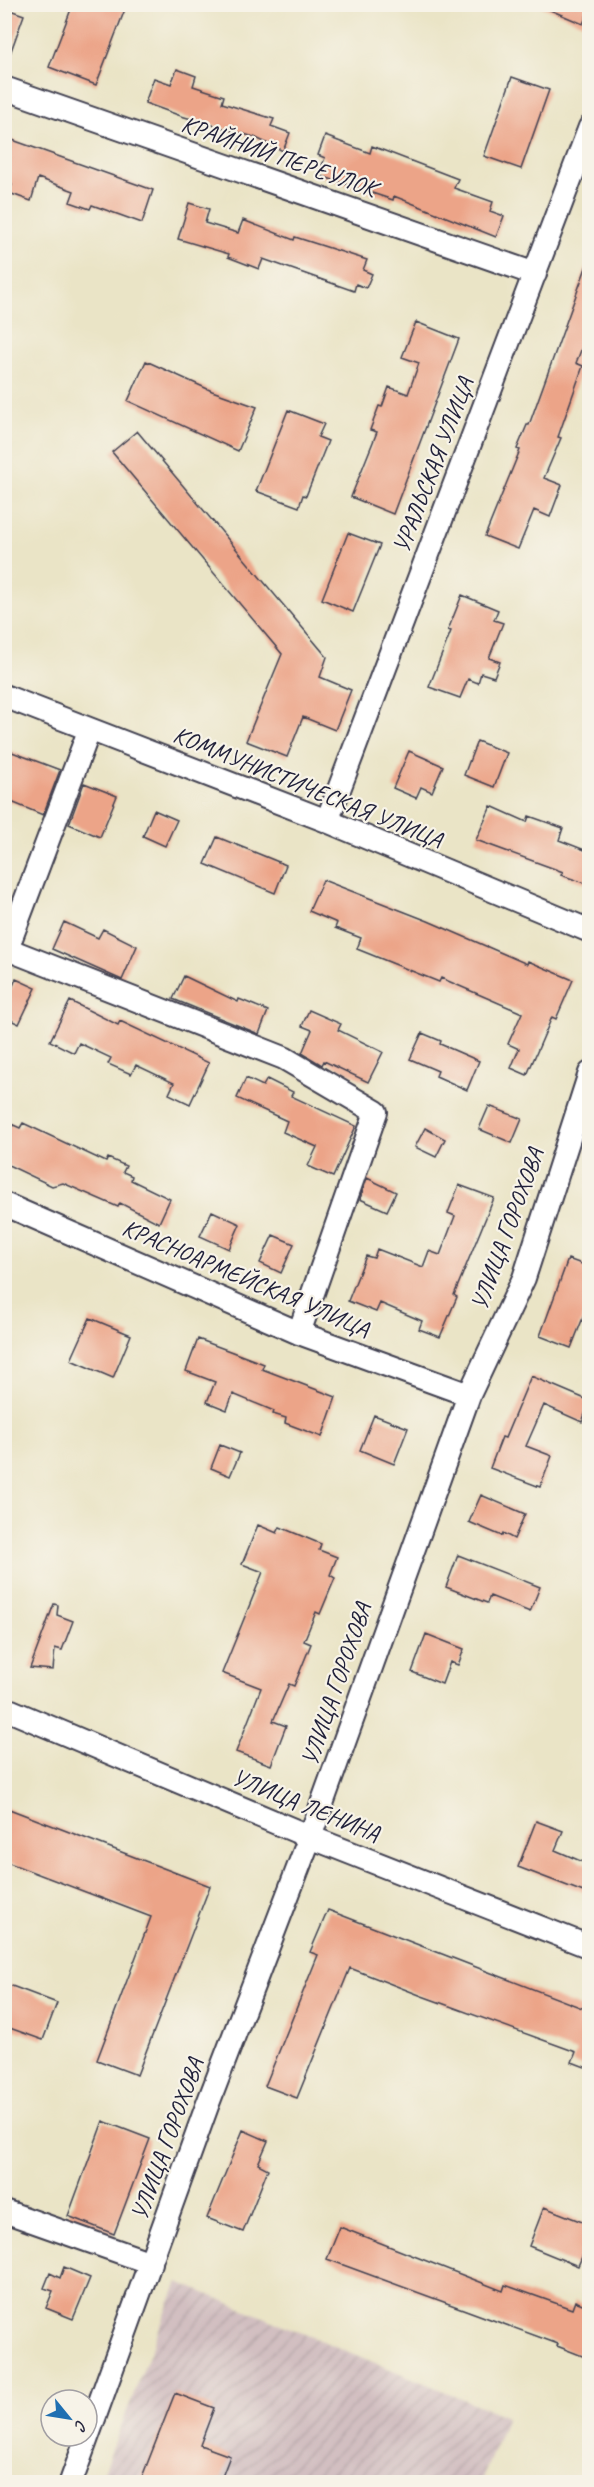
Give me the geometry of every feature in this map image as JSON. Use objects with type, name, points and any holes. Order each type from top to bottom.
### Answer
[{"type":"street","name":"КРАЙНИЙ ПЕРЕУЛОК","points":[[4,88],[535,274]]},
{"type":"street","name":"УРАЛЬСКАЯ УЛИЦА","points":[[327,821],[590,127]]},
{"type":"street","name":"КОММУНИСТИЧЕСКАЯ УЛИЦА","points":[[4,696],[327,821],[590,931]]},
{"type":"street","points":[[89,730],[7,949],[284,1058],[376,1112],[299,1333]]},
{"type":"street","name":"УЛИЦА ГОРОХОВА","points":[[71,2482],[207,2106],[310,1837],[469,1395],[524,1278],[590,1073]]},
{"type":"street","name":"КРАСНОАРМЕЙСКАЯ УЛИЦА","points":[[4,1204],[299,1333],[469,1395]]},
{"type":"street","name":"УЛИЦА ЛЕНИНА","points":[[4,1708],[310,1837],[588,1941]]},
{"type":"street","points":[[4,2211],[151,2263]]},
{"type":"shaded area","points":[[178,2282],[507,2417],[481,2482],[99,2482]]},
{"type":"building","points":[[73,4],[127,4],[96,85],[49,67]]},
{"type":"building","points":[[536,4],[590,4],[590,8],[583,24]]},
{"type":"building","points":[[4,8],[24,15],[7,62],[4,61]]},
{"type":"building","points":[[177,69],[196,76],[193,86],[224,96],[222,103],[274,119],[271,126],[290,133],[283,151],[254,137],[145,103],[154,78],[171,84]]},
{"type":"building","points":[[512,77],[549,90],[521,169],[484,156]]},
{"type":"building","points":[[325,136],[370,153],[372,146],[458,179],[454,188],[493,202],[490,211],[504,216],[496,237],[394,196],[393,200],[318,175],[325,158],[318,155]]},
{"type":"building","points":[[4,137],[153,190],[142,223],[92,205],[90,209],[70,202],[74,191],[38,178],[31,201],[9,193],[12,185],[4,182]]},
{"type":"building","points":[[189,203],[209,209],[205,223],[238,233],[243,220],[294,240],[295,237],[367,260],[363,270],[372,274],[366,288],[356,284],[354,291],[263,259],[259,269],[228,257],[229,254],[178,239]]},
{"type":"building","points":[[588,262],[590,262],[590,327],[576,363],[583,366],[558,437],[561,438],[544,478],[562,485],[550,517],[534,510],[518,549],[485,536],[520,450],[517,449],[529,425]]},
{"type":"building","points":[[416,322],[459,339],[393,514],[351,497],[377,432],[370,430],[389,387],[408,394],[419,363],[402,357]]},
{"type":"building","points":[[146,361],[212,391],[257,407],[238,451],[128,401]]},
{"type":"building","points":[[288,410],[324,424],[318,437],[328,441],[306,496],[303,495],[299,507],[256,491]]},
{"type":"building","points":[[137,431],[327,657],[320,677],[351,690],[335,730],[303,717],[287,757],[246,741],[282,654],[112,452]]},
{"type":"building","points":[[348,533],[380,545],[353,612],[322,599]]},
{"type":"building","points":[[462,595],[498,610],[494,620],[503,623],[489,658],[500,662],[494,677],[481,673],[478,683],[468,679],[460,698],[429,687],[451,631],[448,630]]},
{"type":"building","points":[[477,741],[507,753],[494,787],[464,775]]},
{"type":"building","points":[[4,749],[60,770],[43,815],[4,799]]},
{"type":"building","points":[[409,751],[443,766],[432,792],[421,787],[416,798],[393,788]]},
{"type":"building","points":[[84,783],[117,796],[100,837],[69,824]]},
{"type":"building","points":[[491,806],[527,822],[529,816],[563,828],[559,840],[590,852],[590,885],[561,875],[563,872],[476,840]]},
{"type":"building","points":[[154,810],[177,820],[165,846],[143,836]]},
{"type":"building","points":[[217,837],[286,865],[275,893],[205,864]]},
{"type":"building","points":[[323,880],[428,921],[527,964],[528,961],[573,980],[556,1019],[552,1017],[527,1075],[511,1068],[519,1049],[508,1044],[522,1013],[441,978],[439,982],[357,949],[361,938],[335,928],[337,923],[309,911]]},
{"type":"building","points":[[64,922],[98,938],[103,929],[137,946],[122,980],[52,949]]},
{"type":"building","points":[[184,976],[238,1002],[239,999],[268,1011],[259,1034],[173,999]]},
{"type":"building","points":[[16,979],[36,988],[19,1024],[4,1017],[4,987],[11,990]]},
{"type":"building","points":[[70,1001],[118,1025],[120,1021],[209,1063],[190,1104],[169,1094],[174,1083],[136,1065],[131,1074],[108,1064],[111,1058],[79,1043],[74,1053],[50,1041]]},
{"type":"building","points":[[309,1010],[341,1024],[338,1030],[383,1052],[368,1082],[324,1061],[322,1065],[302,1053],[312,1030],[302,1026]]},
{"type":"building","points":[[422,1033],[441,1041],[440,1044],[479,1061],[467,1090],[436,1076],[438,1071],[410,1059]]},
{"type":"building","points":[[246,1078],[263,1086],[267,1079],[293,1092],[291,1096],[356,1126],[333,1177],[308,1166],[317,1147],[283,1132],[287,1121],[237,1098]]},
{"type":"building","points":[[489,1106],[522,1119],[512,1143],[479,1129]]},
{"type":"building","points":[[9,1123],[20,1128],[23,1123],[106,1162],[108,1158],[126,1166],[123,1172],[132,1176],[131,1180],[170,1199],[159,1223],[120,1203],[118,1207],[63,1183],[52,1186],[4,1163],[4,1131]]},
{"type":"building","points":[[425,1128],[445,1139],[436,1157],[415,1147]]},
{"type":"building","points":[[367,1178],[396,1192],[387,1211],[360,1199]]},
{"type":"building","points":[[459,1185],[494,1198],[454,1295],[457,1297],[440,1337],[419,1329],[422,1321],[380,1303],[376,1312],[348,1301],[366,1256],[374,1258],[377,1249],[423,1267],[429,1251],[440,1255],[455,1216],[448,1213]]},
{"type":"building","points":[[212,1211],[240,1224],[229,1249],[200,1236]]},
{"type":"building","points":[[273,1235],[294,1244],[281,1273],[260,1263]]},
{"type":"building","points":[[568,1259],[590,1267],[590,1300],[571,1348],[540,1336]]},
{"type":"building","points":[[90,1318],[131,1335],[113,1378],[71,1360]]},
{"type":"building","points":[[198,1339],[264,1364],[262,1369],[336,1397],[322,1437],[285,1423],[286,1418],[273,1414],[274,1411],[233,1394],[227,1410],[207,1402],[215,1382],[186,1371]]},
{"type":"building","points":[[531,1376],[590,1401],[582,1422],[544,1405],[526,1446],[552,1456],[540,1487],[490,1468]]},
{"type":"building","points":[[374,1415],[408,1428],[394,1464],[360,1450]]},
{"type":"building","points":[[220,1445],[240,1453],[230,1476],[211,1468]]},
{"type":"building","points":[[481,1495],[525,1514],[514,1539],[469,1522]]},
{"type":"building","points":[[258,1525],[277,1533],[280,1527],[321,1544],[319,1550],[337,1557],[330,1575],[335,1578],[320,1614],[316,1612],[304,1641],[311,1644],[294,1686],[289,1684],[273,1721],[286,1726],[271,1765],[236,1752],[261,1688],[222,1673],[263,1572],[242,1564]]},
{"type":"building","points":[[458,1555],[540,1587],[530,1612],[490,1596],[487,1603],[446,1587]]},
{"type":"building","points":[[54,1604],[58,1605],[57,1615],[73,1621],[62,1650],[55,1648],[53,1670],[30,1668]]},
{"type":"building","points":[[426,1634],[464,1649],[458,1665],[450,1662],[442,1684],[412,1672]]},
{"type":"building","points":[[4,1807],[210,1886],[137,2075],[97,2060],[151,1917],[4,1861]]},
{"type":"building","points":[[536,1821],[563,1831],[555,1850],[590,1865],[590,1884],[586,1893],[518,1867]]},
{"type":"building","points":[[328,1910],[590,2011],[590,2069],[572,2062],[576,2052],[350,1968],[297,2098],[265,2086],[318,1955],[310,1952]]},
{"type":"building","points":[[4,1983],[57,2003],[43,2040],[4,2026]]},
{"type":"building","points":[[103,2121],[150,2139],[114,2234],[68,2216]]},
{"type":"building","points":[[243,2130],[268,2141],[258,2164],[268,2169],[243,2232],[207,2218]]},
{"type":"building","points":[[544,2207],[590,2225],[590,2238],[578,2266],[529,2246]]},
{"type":"building","points":[[340,2227],[503,2291],[505,2285],[572,2309],[575,2301],[590,2307],[590,2359],[557,2346],[558,2344],[327,2259]]},
{"type":"building","points":[[64,2267],[90,2278],[73,2319],[46,2308],[53,2291],[44,2288],[50,2273],[60,2278]]},
{"type":"building","points":[[175,2393],[214,2408],[200,2445],[230,2456],[220,2482],[140,2482]]}]
